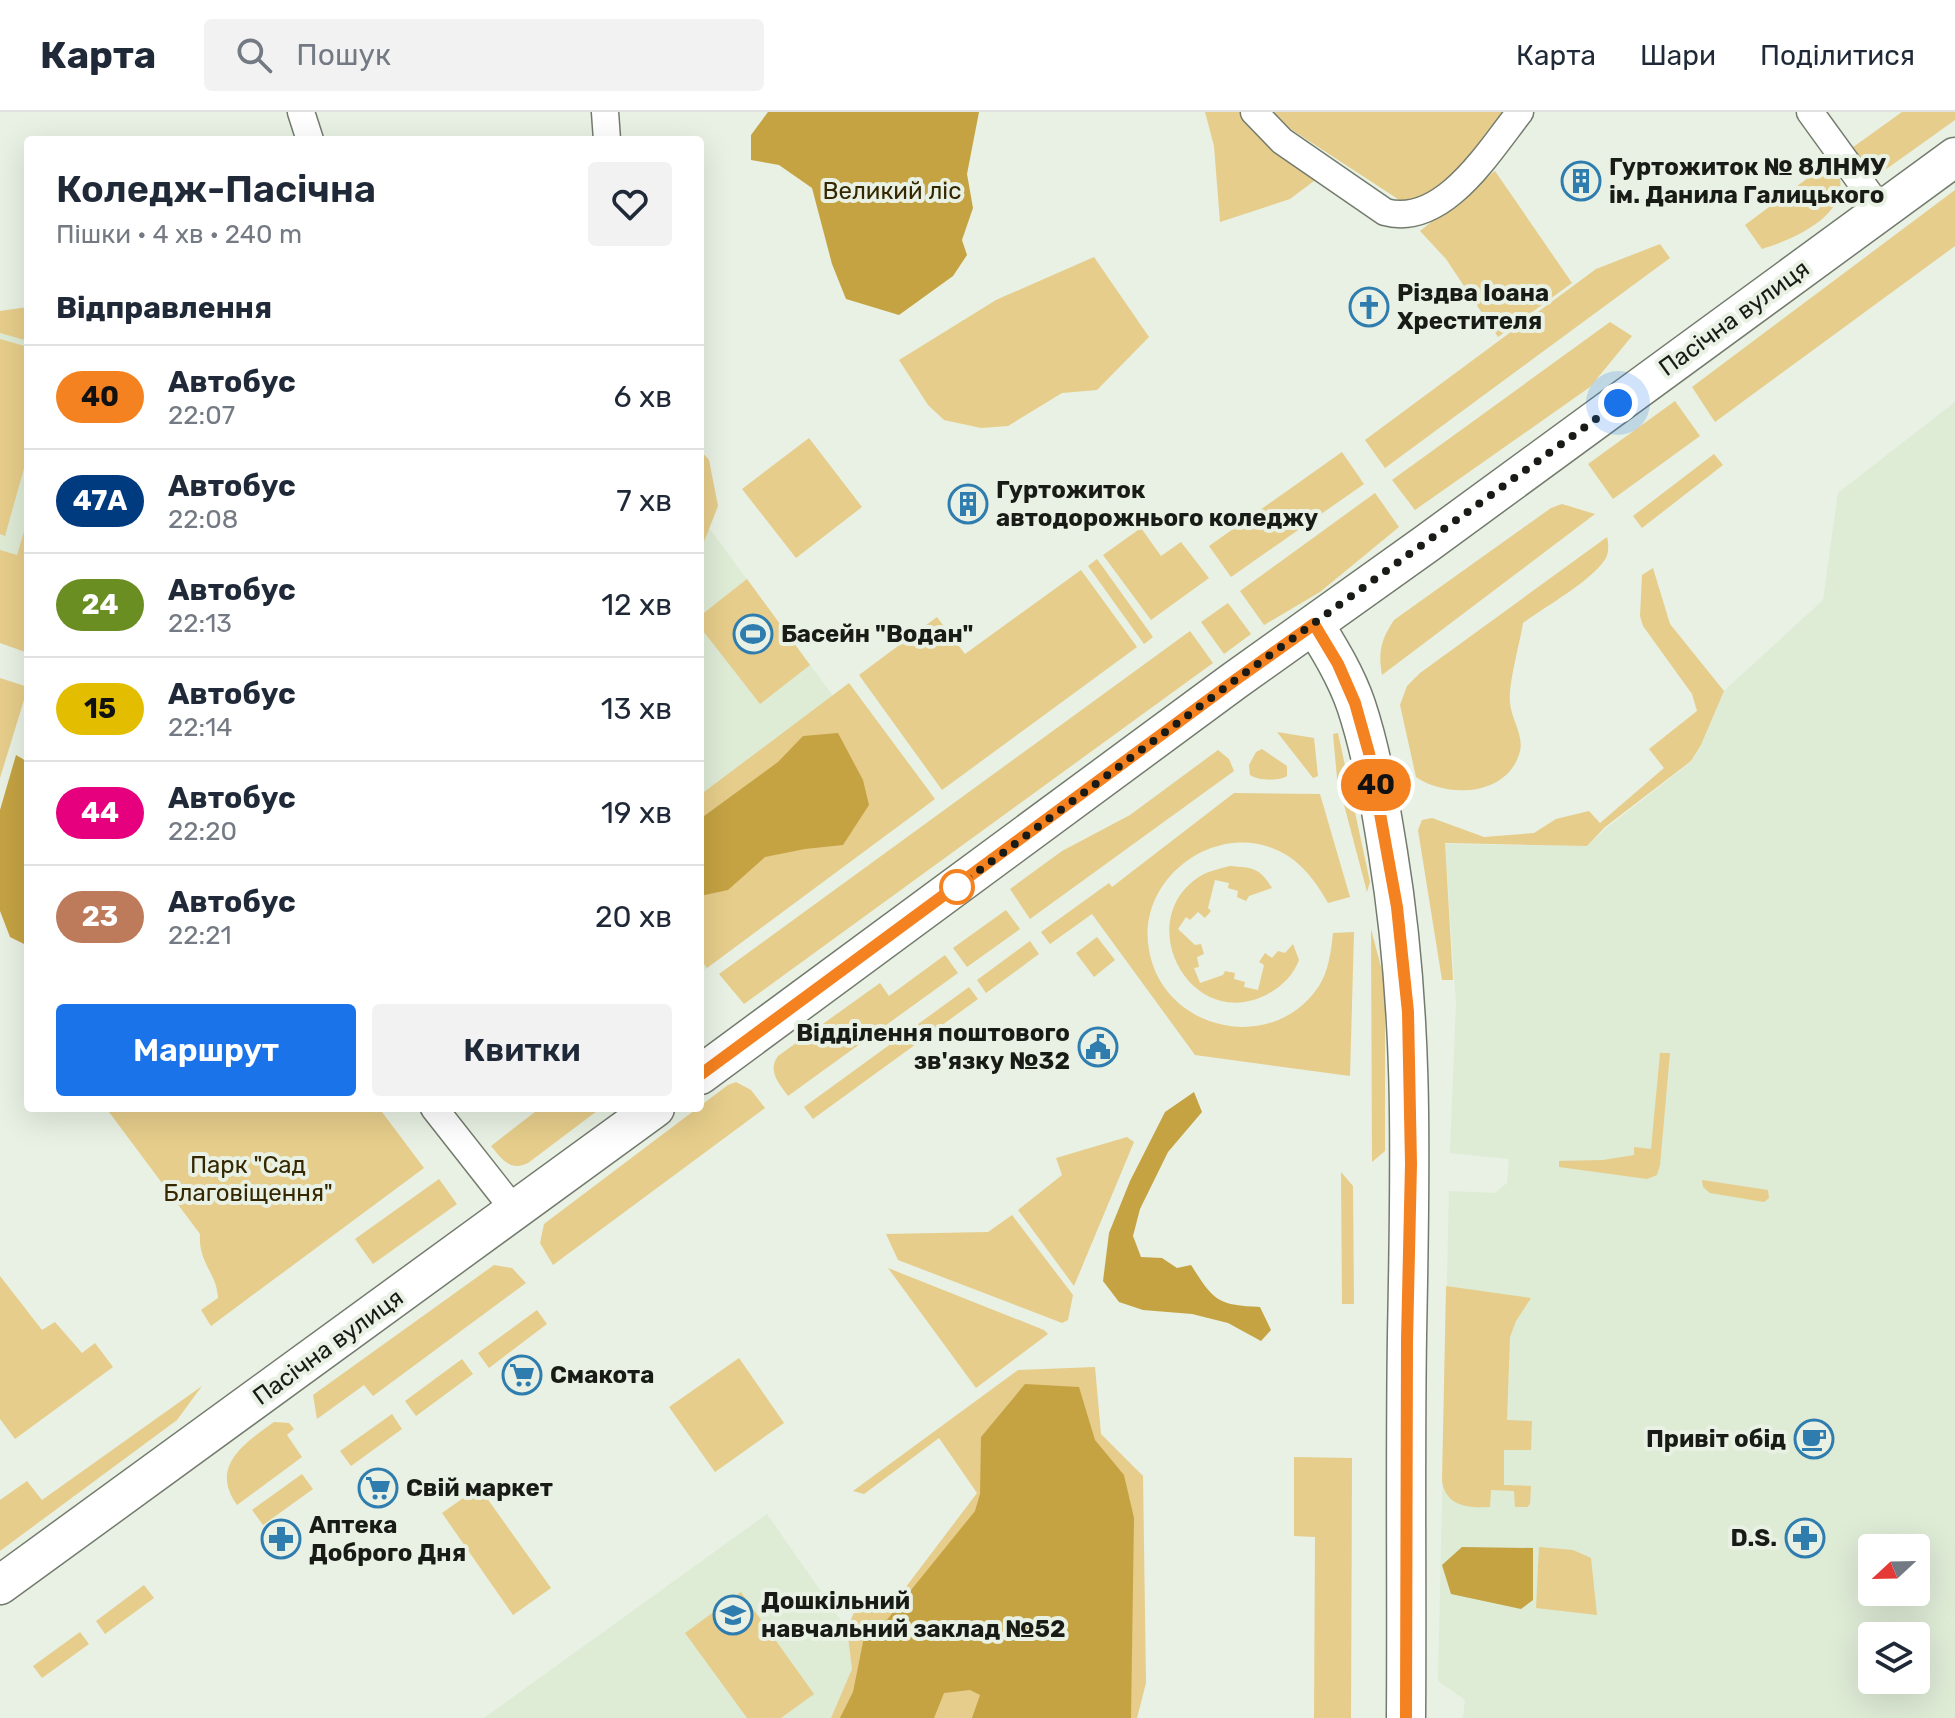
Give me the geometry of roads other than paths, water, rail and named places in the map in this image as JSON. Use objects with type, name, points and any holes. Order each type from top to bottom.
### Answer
[{"type":"main road","name":"Пасічна вулиця","points":[[704,1072],[1234,681],[1955,157]]},
{"type":"main road","points":[[1314,624],[1338,664],[1355,703],[1369,753],[1397,907],[1408,1012],[1411,1164],[1407,1340],[1406,1718]]},
{"type":"main road","name":"Пасічна вулиця","points":[[0,1585],[650,1112]]},
{"type":"street","points":[[301,112],[309,136]]},
{"type":"street","points":[[605,112],[607,136]]},
{"type":"street","points":[[1254,112],[1282,141],[1385,212],[1401,217],[1416,214],[1465,182],[1520,112]]},
{"type":"street","points":[[1810,112],[1881,210]]},
{"type":"street","points":[[437,1112],[515,1211]]},
{"type":"place","name":"Гуртожиток № 8ЛНМУ ім. Данила Галицького","points":[[1581,181]]},
{"type":"place","name":"Різдва Іоана Хрестителя","points":[[1369,307]]},
{"type":"place","name":"Гуртожиток автодорожнього коледжу","points":[[968,504]]},
{"type":"place","name":"Басейн \"Водан\"","points":[[753,634]]},
{"type":"place","name":"Відділення поштового зв'язку №32","points":[[1098,1047]]},
{"type":"place","name":"Смакота","points":[[522,1375]]},
{"type":"place","name":"Привіт обід","points":[[1814,1439]]},
{"type":"place","name":"Свій маркет","points":[[378,1488]]},
{"type":"place","name":"D.S.","points":[[1805,1538]]},
{"type":"place","name":"Аптека Доброго Дня","points":[[281,1539]]},
{"type":"place","name":"Дошкільний навчальний заклад №52","points":[[733,1615]]},
{"type":"park label","name":"Великий ліс","points":[[892,191]]},
{"type":"park label","name":"Парк \"Сад Благовіщення\"","points":[[248,1179]]}]
